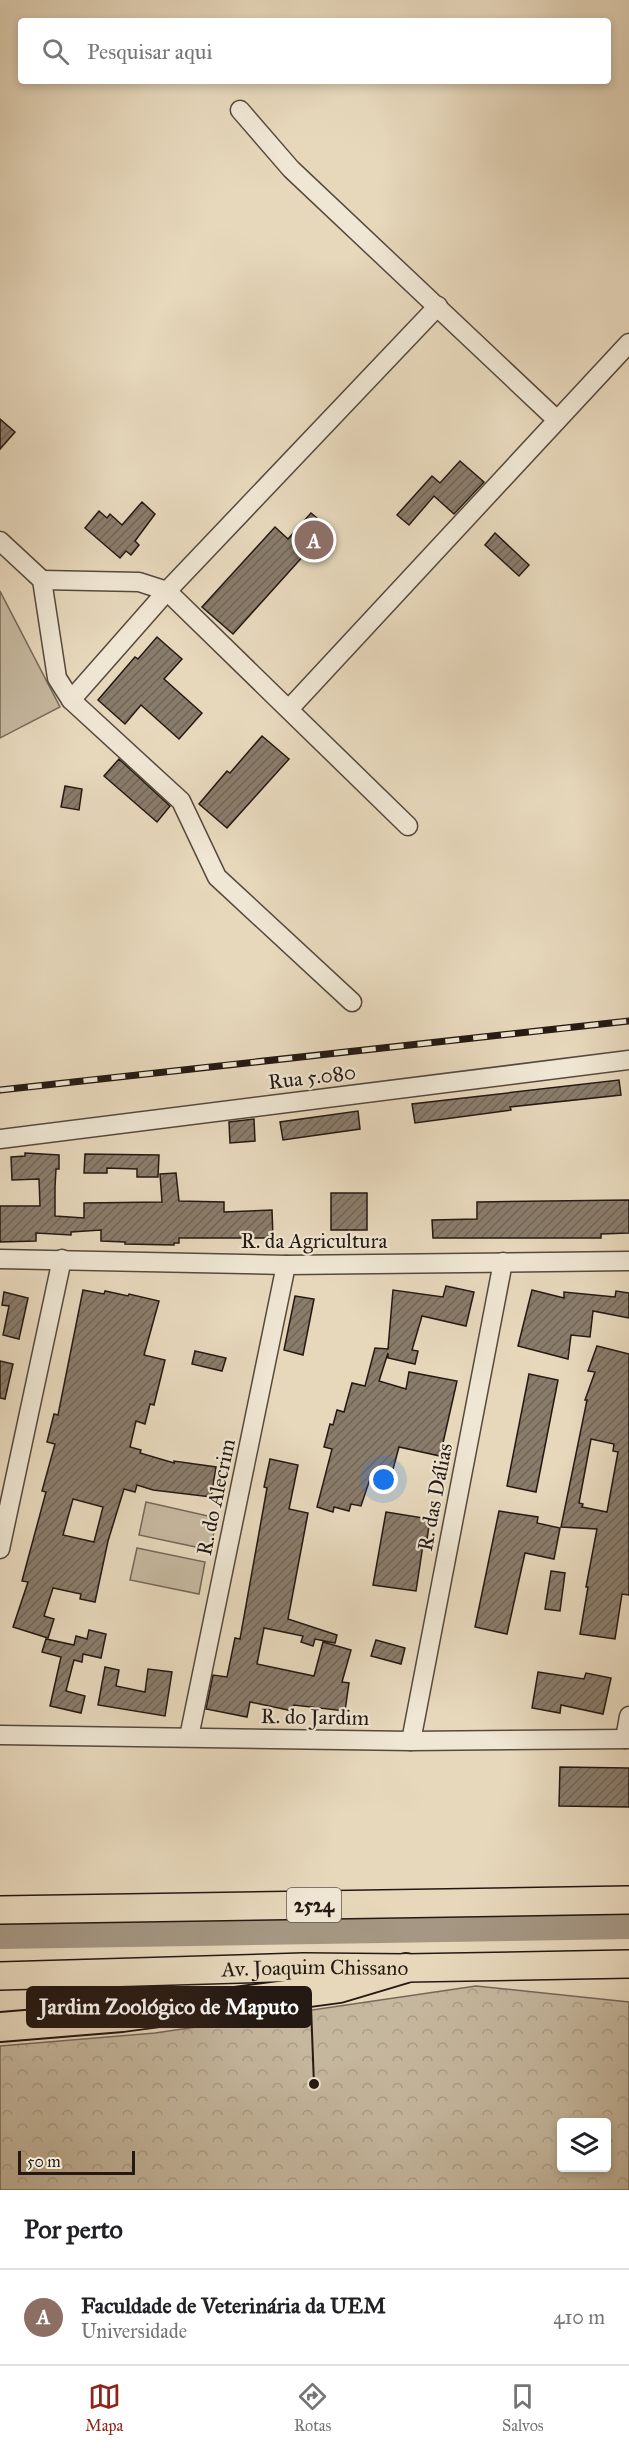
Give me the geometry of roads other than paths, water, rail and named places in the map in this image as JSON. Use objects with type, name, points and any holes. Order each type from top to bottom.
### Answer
[{"type":"highway","points":[[0,2027],[122,2017],[339,1988],[406,1968]]},
{"type":"main road","name":"2524","points":[[0,1910],[629,1900]]},
{"type":"main road","name":"Av. Joaquim Chissano","points":[[0,1976],[304,1967],[406,1968],[629,1964]]},
{"type":"street","points":[[240,110],[291,169],[557,420]]},
{"type":"street","points":[[71,700],[167,591],[438,306]]},
{"type":"street","points":[[289,710],[629,343]]},
{"type":"street","points":[[0,542],[42,580],[57,678],[71,700],[181,801],[217,878],[352,1002]]},
{"type":"street","points":[[42,580],[139,582],[167,591],[408,825]]},
{"type":"street","name":"Rua 5.080","points":[[0,1139],[629,1060]]},
{"type":"street","name":"R. da Agricultura","points":[[0,1259],[286,1265],[629,1262]]},
{"type":"street","points":[[0,1549],[62,1259]]},
{"type":"street","name":"R. das Dálias","points":[[411,1741],[503,1262]]},
{"type":"street","name":"R. do Alecrim","points":[[189,1737],[286,1265]]},
{"type":"street","points":[[627,1739],[629,1716]]},
{"type":"street","name":"R. do Jardim","points":[[0,1735],[411,1741],[627,1739]]},
{"type":"waterway","points":[[0,1935],[629,1925]]},
{"type":"railway","points":[[0,1090],[629,1021]]},
{"type":"place","name":"Faculdade de Veterinária da UEM","points":[[314,540]]},
{"type":"place","name":"Jardim Zoológico de Maputo","points":[[314,2084]]}]
